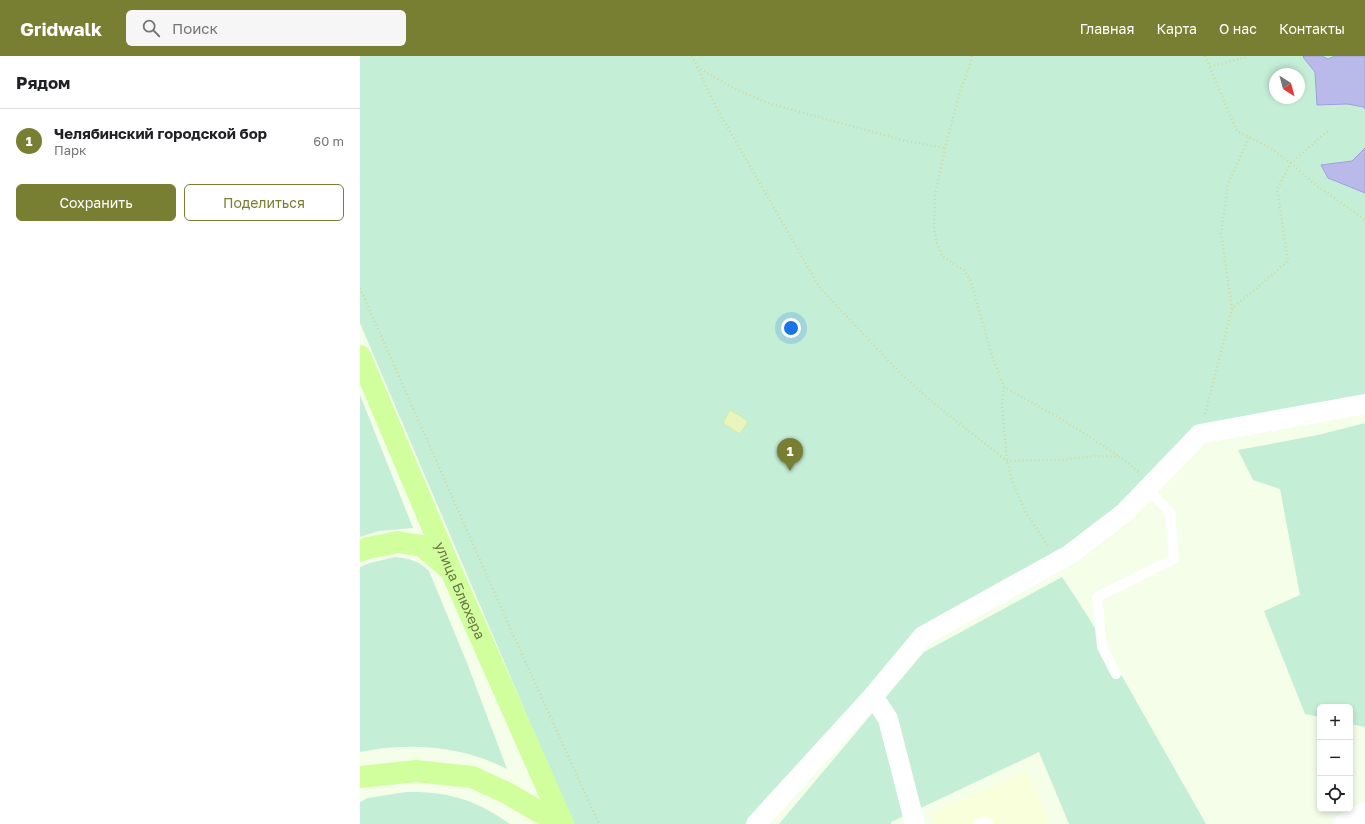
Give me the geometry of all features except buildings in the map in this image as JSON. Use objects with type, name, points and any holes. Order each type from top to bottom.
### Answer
[{"type":"main road","name":"улица Блюхера","points":[[360,356],[452,573],[563,824]]},
{"type":"main road","points":[[360,551],[398,542],[422,546],[452,573]]},
{"type":"main road","points":[[360,777],[416,772],[472,777],[507,793],[560,824]]},
{"type":"street","points":[[756,824],[873,696],[923,636],[1069,555],[1124,513],[1200,434],[1365,404]]},
{"type":"street","points":[[873,696],[888,719],[915,824]]},
{"type":"street","points":[[1343,824],[1365,812]]},
{"type":"lane","points":[[1116,674],[1102,647],[1097,597],[1174,559],[1170,512],[1150,486]]},
{"type":"lane","points":[[978,824],[986,822],[988,824]]},
{"type":"path","points":[[692,56],[716,106],[820,288],[900,373],[936,405],[1007,461],[1059,460],[1095,456],[1120,457]]},
{"type":"path","points":[[972,56],[960,91],[945,148],[935,196],[934,229],[942,256],[966,271],[971,282],[993,359],[1004,387],[1002,404],[1007,461],[1012,481],[1025,511],[1058,561]]},
{"type":"path","points":[[1205,56],[1237,131],[1269,147],[1291,163],[1312,182],[1365,220]]},
{"type":"path","points":[[1210,67],[1249,56]]},
{"type":"path","points":[[697,67],[735,90],[771,104],[906,141],[945,148]]},
{"type":"path","points":[[1232,309],[1288,261],[1277,190],[1291,163],[1328,131]]},
{"type":"path","points":[[1200,434],[1232,309],[1221,233],[1228,184],[1249,137]]},
{"type":"path","points":[[360,288],[507,621],[599,824]]},
{"type":"path","points":[[1004,387],[1064,420],[1120,457],[1150,486]]},
{"type":"shaded area","points":[[360,56],[1365,56],[1365,396],[1195,432],[1120,509],[1065,549],[921,631],[760,824],[573,824],[360,323]]},
{"type":"shaded area","points":[[360,395],[413,528],[379,531],[360,537]]},
{"type":"shaded area","points":[[1365,423],[1365,727],[1353,725],[1353,704],[1317,704],[1317,716],[1305,714],[1264,611],[1300,595],[1280,489],[1253,480],[1238,450],[1318,435]]},
{"type":"shaded area","points":[[395,557],[414,561],[429,571],[467,663],[507,769],[472,755],[435,748],[398,747],[360,752],[360,567]]},
{"type":"shaded area","points":[[1062,577],[1089,618],[1206,824],[1069,824],[1039,752],[891,822],[891,824],[779,824],[924,652]]},
{"type":"shaded area","points":[[1027,771],[1050,824],[935,824],[930,814]]},
{"type":"shaded area","points":[[406,792],[435,793],[461,799],[486,809],[510,824],[360,824],[360,802],[368,798]]},
{"type":"water","points":[[1322,56],[1328,59],[1335,56],[1365,56],[1365,109],[1364,107],[1347,104],[1317,105],[1315,72],[1303,57]]},
{"type":"water","points":[[1365,148],[1365,193],[1328,178],[1321,165],[1352,161]]},
{"type":"place","name":"Челябинский городской бор","points":[[790,471]]}]
